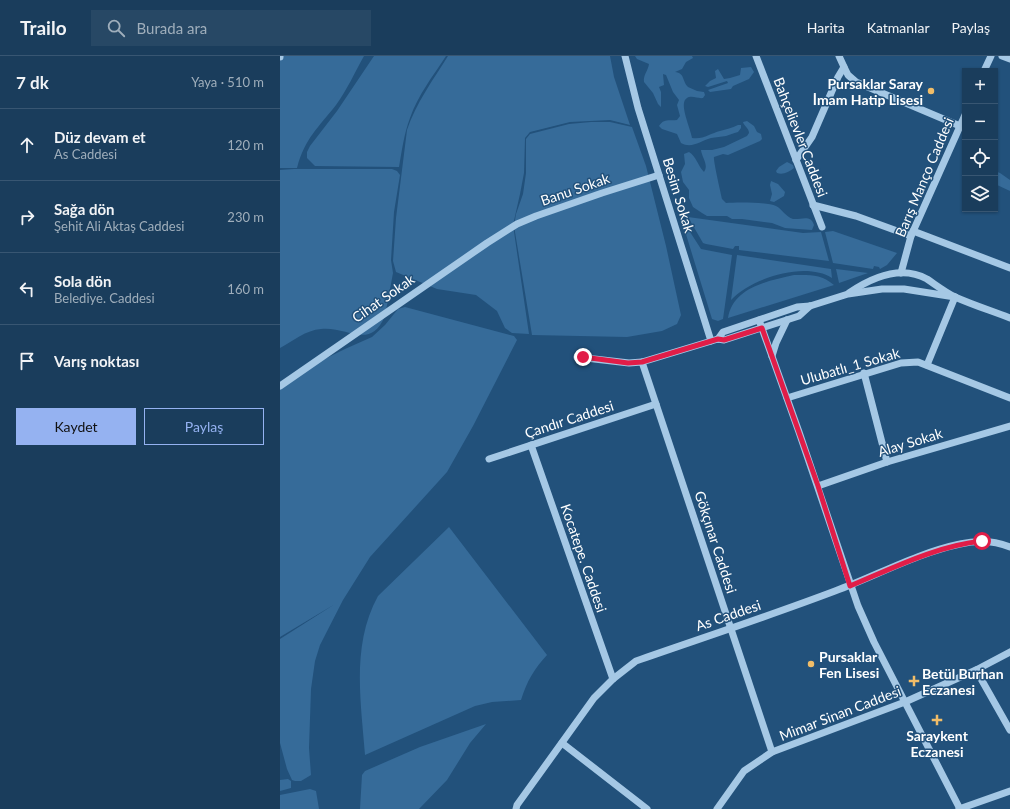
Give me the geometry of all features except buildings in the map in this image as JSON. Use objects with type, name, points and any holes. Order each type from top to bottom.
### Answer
[{"type":"street","name":"Besim Sokak","points":[[625,56],[638,108],[714,340]]},
{"type":"street","name":"Bahçelievler Caddesi","points":[[756,56],[822,227]]},
{"type":"street","points":[[839,56],[848,75],[856,82],[960,126]]},
{"type":"street","points":[[985,68],[991,56]]},
{"type":"street","points":[[1002,56],[1010,59]]},
{"type":"street","points":[[796,160],[812,137],[838,77],[844,67]]},
{"type":"street","name":"Barış Manço Caddesi","points":[[901,273],[912,233],[962,122]]},
{"type":"street","name":"Banu Sokak","points":[[502,233],[517,224],[536,216],[659,175]]},
{"type":"street","points":[[813,205],[912,233],[1010,268]]},
{"type":"street","name":"Cihat Sokak","points":[[280,386],[502,233]]},
{"type":"street","points":[[848,294],[861,285],[874,279],[901,273],[912,273],[926,278],[955,297]]},
{"type":"street","points":[[714,340],[723,332],[797,307],[810,306],[848,294],[882,289],[904,289],[955,297],[1010,318]]},
{"type":"street","points":[[927,365],[955,297]]},
{"type":"street","points":[[577,357],[628,363],[642,362],[714,340],[724,340],[799,316],[810,306]]},
{"type":"street","points":[[759,320],[818,486],[850,586],[866,625],[960,809],[1010,791]]},
{"type":"street","points":[[772,356],[786,320]]},
{"type":"street","name":"Gökçınar Caddesi","points":[[642,362],[772,752]]},
{"type":"street","name":"Ulubatlı_1 Sokak","points":[[787,398],[900,362],[918,362],[1010,398]]},
{"type":"street","points":[[864,373],[887,462]]},
{"type":"street","name":"Çandır Caddesi","points":[[489,459],[656,404]]},
{"type":"street","name":"Alay Sokak","points":[[818,486],[887,462],[1010,426]]},
{"type":"street","name":"Kocatepe. Caddesi","points":[[531,445],[613,679]]},
{"type":"street","name":"As Caddesi","points":[[516,809],[517,805],[594,698],[613,679],[636,661],[850,586],[918,558],[958,544],[982,541],[1003,544],[1010,547]]},
{"type":"street","name":"Mimar Sinan Caddesi","points":[[717,809],[744,771],[772,752],[905,702],[976,670],[1010,652]]},
{"type":"street","points":[[976,670],[1010,730]]},
{"type":"street","points":[[562,743],[647,809]]},
{"type":"shaded area","points":[[280,56],[364,56],[340,99],[308,141],[297,168],[280,168]]},
{"type":"shaded area","points":[[374,56],[446,56],[426,86],[413,110],[403,142],[399,167],[315,166],[307,158],[307,152],[310,146],[337,111]]},
{"type":"shaded area","points":[[448,56],[610,56],[614,77],[630,125],[610,120],[570,122],[530,132],[525,138],[524,173],[513,225],[529,334],[512,333],[505,328],[497,311],[476,295],[437,289],[396,272],[393,261],[396,218],[407,130],[420,101]]},
{"type":"shaded area","points":[[635,56],[692,56],[693,58],[686,62],[682,69],[675,72],[682,76],[688,87],[704,92],[705,95],[703,98],[687,98],[685,101],[684,110],[692,138],[703,137],[738,125],[741,125],[741,128],[738,132],[726,136],[711,138],[692,145],[685,145],[681,143],[677,134],[662,129],[659,126],[667,120],[677,120],[680,116],[677,105],[679,100],[673,92],[666,75],[663,74],[664,85],[659,87],[661,92],[661,107],[653,93],[644,82],[644,77],[649,64],[637,59]]},
{"type":"shaded area","points":[[751,67],[754,72],[749,79],[733,86],[731,89],[710,92],[708,90],[728,83],[727,81],[708,87],[705,86],[716,78],[715,71],[718,69],[724,79],[740,75],[741,68]]},
{"type":"shaded area","points":[[747,121],[754,126],[757,132],[761,134],[762,139],[728,155],[723,154],[714,157],[722,199],[726,203],[744,202],[776,206],[788,217],[793,219],[805,218],[811,220],[814,225],[812,230],[785,228],[772,223],[732,219],[727,216],[707,216],[693,207],[689,198],[689,190],[683,182],[681,172],[685,164],[684,154],[689,152],[704,172],[706,164],[701,150],[712,150],[724,147],[747,136],[749,131],[743,122]]},
{"type":"shaded area","points":[[610,122],[632,127],[646,166],[681,315],[677,324],[662,331],[627,337],[532,335],[514,226],[516,214],[523,194],[526,173],[526,139],[530,134],[569,124]]},
{"type":"shaded area","points":[[787,162],[793,165],[794,168],[786,173],[777,173],[776,171],[779,167]]},
{"type":"shaded area","points":[[392,169],[397,171],[400,175],[394,212],[391,260],[393,273],[385,316],[379,326],[372,332],[365,335],[331,329],[315,330],[310,331],[280,348],[280,170]]},
{"type":"shaded area","points":[[998,172],[1010,180],[1010,191],[998,185]]},
{"type":"shaded area","points":[[771,181],[778,184],[785,192],[784,196],[774,202],[770,201],[772,194],[770,185]]},
{"type":"shaded area","points":[[688,217],[803,233],[821,232],[829,261],[739,250],[739,246],[735,246],[733,249],[706,244],[703,243]]},
{"type":"shaded area","points":[[681,218],[701,249],[732,255],[723,319],[718,321],[712,319]]},
{"type":"shaded area","points":[[833,231],[897,253],[887,265],[880,269],[879,267],[874,266],[873,269],[833,263],[825,232]]},
{"type":"shaded area","points":[[737,255],[831,269],[832,278],[821,273],[808,271],[779,274],[752,285],[740,292],[731,300]]},
{"type":"shaded area","points":[[836,269],[868,273],[839,283]]},
{"type":"shaded area","points":[[794,275],[811,275],[820,277],[834,285],[728,318],[731,307],[744,292],[763,283]]},
{"type":"shaded area","points":[[405,307],[514,336],[517,340],[473,426],[447,472],[370,557],[343,600],[320,645],[315,661],[311,689],[309,748],[311,775],[301,781],[295,781],[292,780],[287,769],[280,743],[280,639],[335,604],[280,637],[280,384],[296,373],[372,337],[385,325],[398,309]]},
{"type":"shaded area","points":[[449,527],[547,655],[531,676],[521,700],[492,702],[475,706],[365,755],[360,694],[360,674],[364,634],[370,615],[378,596]]},
{"type":"shaded area","points":[[486,724],[470,743],[447,780],[419,809],[360,809],[362,775],[365,771],[420,747]]},
{"type":"shaded area","points":[[288,779],[291,781],[291,788],[280,791],[280,780]]},
{"type":"shaded area","points":[[310,789],[316,791],[319,809],[280,809],[280,795]]},
{"type":"place","name":"Pursaklar Saray İmam Hatip Lisesi","points":[[931,91]]},
{"type":"place","name":"Pursaklar Fen Lisesi","points":[[811,664]]},
{"type":"place","name":"Betül Burhan Eczanesi","points":[[914,681]]},
{"type":"place","name":"Saraykent Eczanesi","points":[[937,720]]},
{"type":"route","points":[[583,357],[628,363],[650,361],[718,339],[724,340],[732,338],[762,328],[818,486],[850,586],[918,558],[958,544],[982,541]]}]
